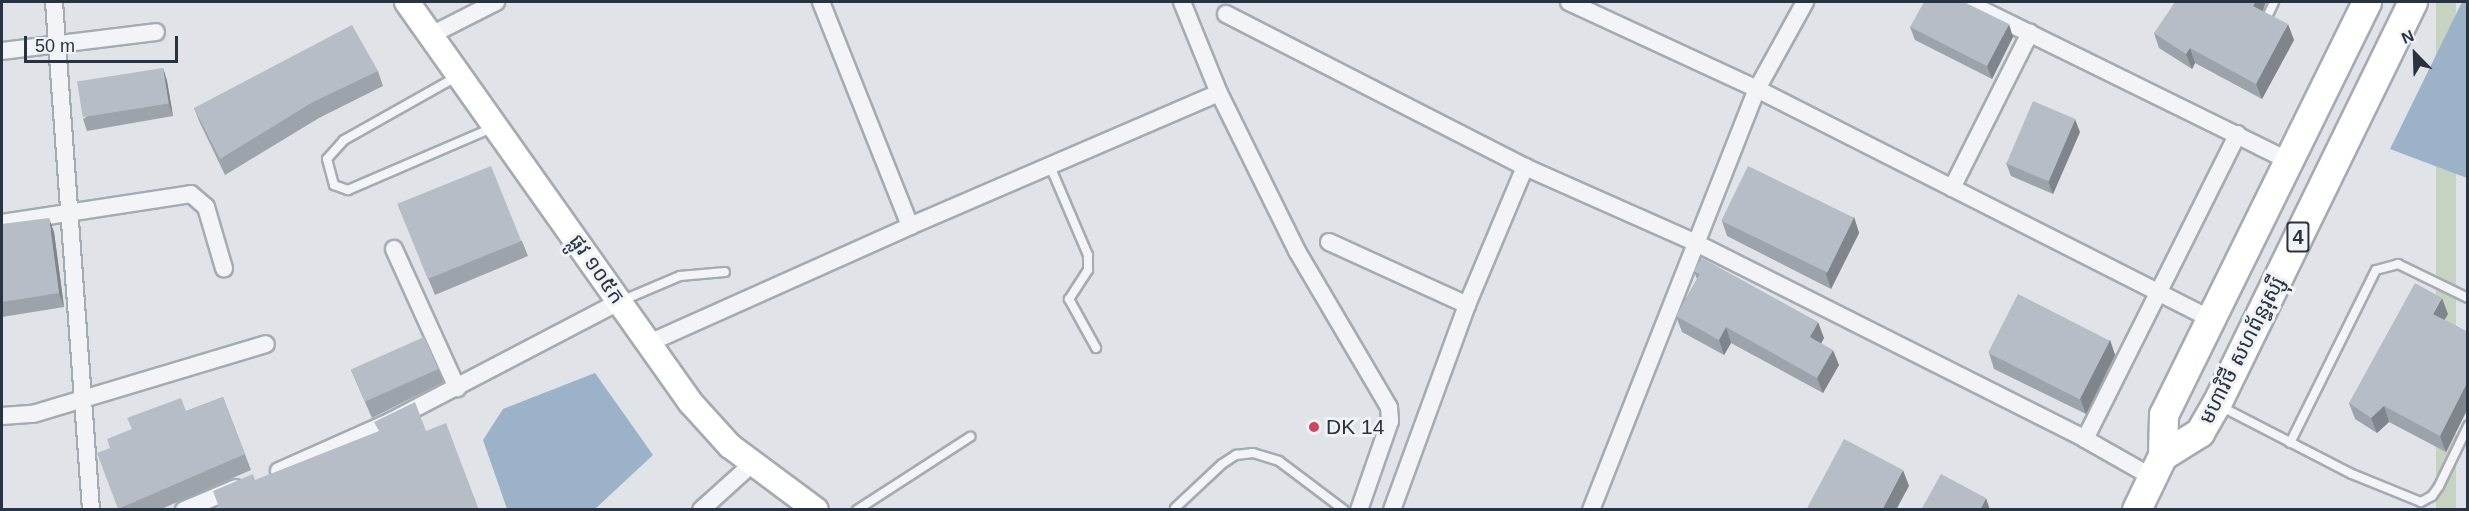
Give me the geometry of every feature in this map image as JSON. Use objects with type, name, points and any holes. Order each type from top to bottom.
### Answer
[{"type":"highway","name":"មហាវិថី សហព័ន្ធរុស្ស៊ី","points":[[2137,510],[2158,466],[2164,416],[2367,2]]},
{"type":"highway","name":"មហាវិថី សហព័ន្ធរុស្ស៊ី","points":[[2158,466],[2200,433],[2217,404],[2413,2]]},
{"type":"main road","name":"ផ្លូវ ១០៥ក","points":[[407,2],[691,403],[730,446],[816,510]]},
{"type":"street","points":[[54,2],[59,43],[82,400],[92,510]]},
{"type":"street","points":[[431,35],[496,2]]},
{"type":"street","points":[[821,2],[910,226]]},
{"type":"street","points":[[1182,2],[1219,93],[1329,311],[1389,407],[1390,421],[1359,510]]},
{"type":"street","points":[[1569,2],[1757,89],[2211,319]]},
{"type":"street","points":[[1591,510],[1694,242],[1757,89],[1805,2]]},
{"type":"street","points":[[1966,2],[2289,161]]},
{"type":"street","points":[[1226,14],[1525,167],[1694,242],[2085,439],[2158,466]]},
{"type":"street","points":[[2,51],[156,32]]},
{"type":"street","points":[[1952,188],[2030,33]]},
{"type":"street","points":[[649,343],[910,226],[1219,93]]},
{"type":"street","points":[[2085,439],[2157,291],[2238,134]]},
{"type":"street","points":[[1392,510],[1467,305],[1525,167]]},
{"type":"street","points":[[2,223],[191,194],[206,207],[224,268]]},
{"type":"street","points":[[1329,242],[1467,305]]},
{"type":"street","points":[[394,249],[457,388]]},
{"type":"street","points":[[184,510],[260,479],[457,388],[620,302]]},
{"type":"street","points":[[2,416],[33,414],[266,344]]},
{"type":"street","points":[[702,510],[753,463]]},
{"type":"lane","points":[[2268,15],[2274,2]]},
{"type":"lane","points":[[459,75],[344,140],[327,159],[334,185],[348,190],[496,126]]},
{"type":"lane","points":[[1050,166],[1088,255],[1088,270],[1069,299],[1096,348]]},
{"type":"lane","points":[[2290,443],[2376,270],[2398,264],[2468,298]]},
{"type":"lane","points":[[620,302],[680,276],[725,272]]},
{"type":"lane","points":[[2217,404],[2290,443],[2406,499],[2421,502],[2432,496],[2439,486],[2468,426]]},
{"type":"lane","points":[[857,510],[970,437]]},
{"type":"lane","points":[[1175,508],[1222,464],[1236,455],[1253,453],[1279,461],[1344,510]]},
{"type":"green space","points":[[2436,2],[2456,2],[2456,510],[2436,510]]},
{"type":"water","points":[[2462,2],[2468,2],[2467,178],[2390,149]]},
{"type":"water","points":[[595,373],[653,455],[595,509],[507,509],[483,440],[503,409]]},
{"type":"building","points":[[1924,2],[1964,2],[2009,24],[1987,66],[1910,27]]},
{"type":"building","points":[[2175,2],[2255,2],[2253,6],[2288,24],[2256,84],[2190,48],[2186,54],[2154,33]]},
{"type":"building","points":[[352,25],[378,71],[313,102],[220,159],[194,108]]},
{"type":"building","points":[[163,68],[169,104],[83,117],[77,82]]},
{"type":"building","points":[[2033,101],[2075,119],[2049,182],[2006,164]]},
{"type":"building","points":[[491,166],[521,241],[428,279],[397,204]]},
{"type":"building","points":[[1748,166],[1854,218],[1827,273],[1721,221]]},
{"type":"building","points":[[49,218],[59,293],[2,302],[2,224]]},
{"type":"building","points":[[1702,258],[1818,322],[1810,337],[1833,350],[1817,378],[1726,327],[1719,340],[1676,316],[1700,274],[1694,271]]},
{"type":"building","points":[[2415,283],[2442,298],[2433,314],[2468,332],[2468,381],[2440,436],[2384,406],[2371,418],[2349,403]]},
{"type":"building","points":[[2018,294],[2110,341],[2080,400],[1988,353]]},
{"type":"building","points":[[424,337],[438,369],[365,402],[351,370]]},
{"type":"building","points":[[223,397],[245,454],[118,509],[97,453],[110,448],[107,439],[132,429],[127,418],[181,398],[186,411]]},
{"type":"building","points":[[415,402],[426,431],[446,423],[479,510],[220,510],[213,491],[253,474],[255,480],[379,431],[374,422]]},
{"type":"building","points":[[1844,439],[1903,470],[1882,510],[1806,510]]},
{"type":"building","points":[[1941,474],[1986,498],[1980,510],[1921,510]]},
{"type":"place","name":"DK 14","points":[[1314,427]]}]
